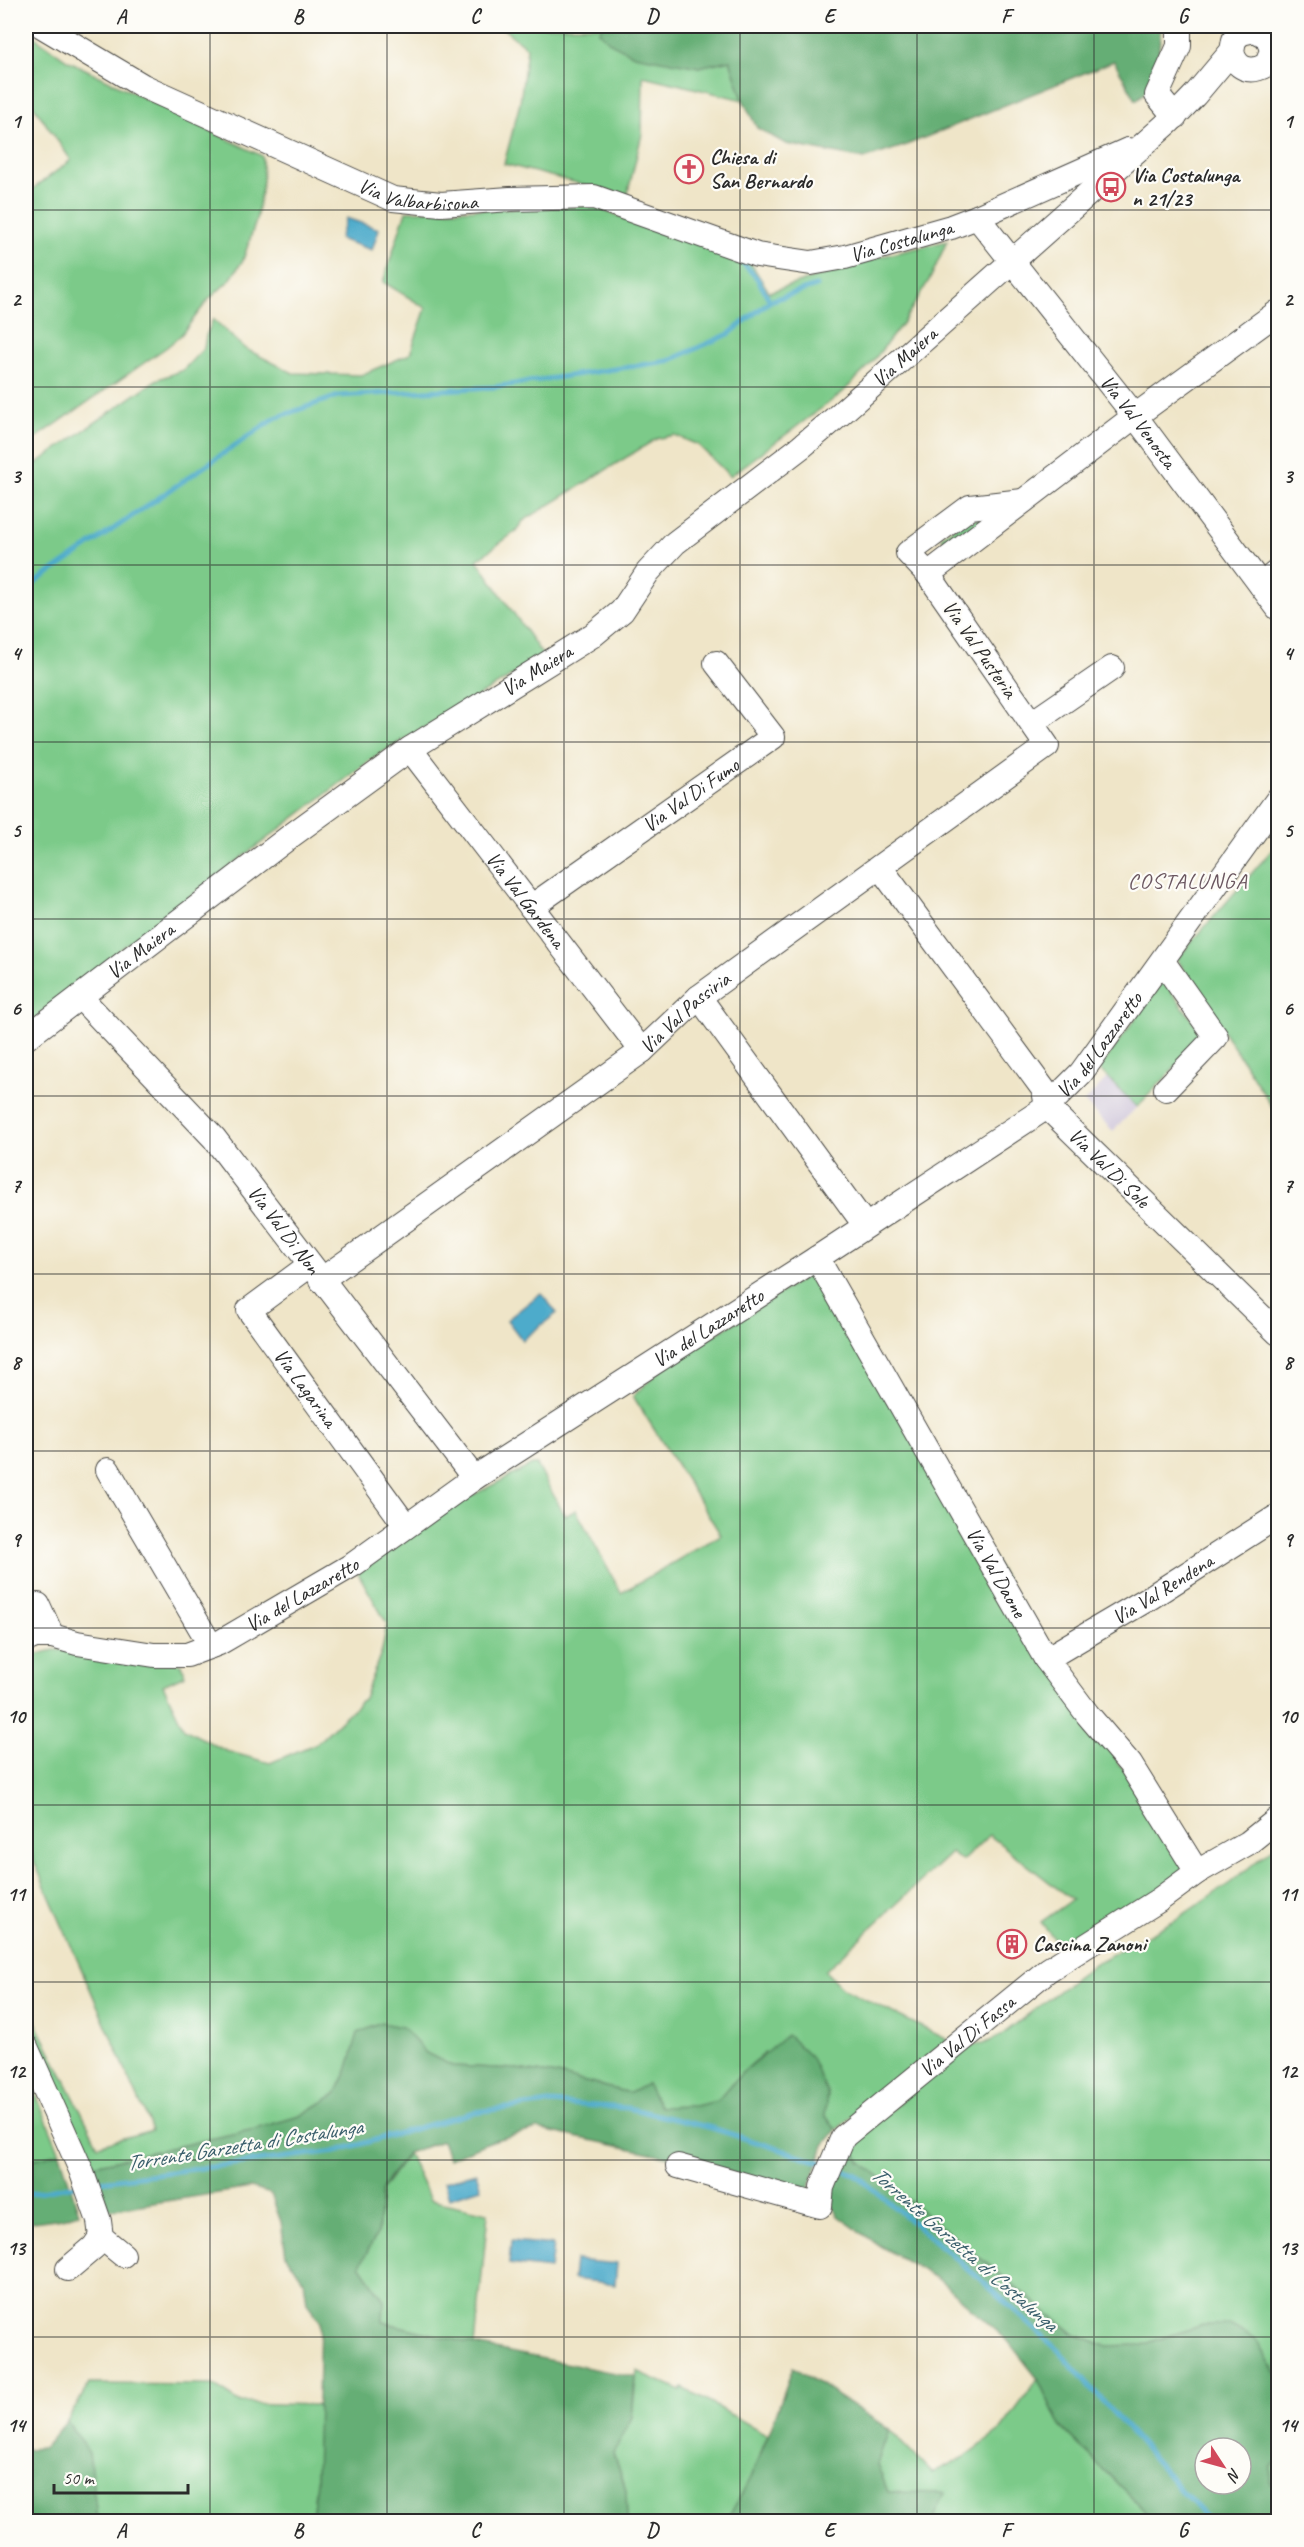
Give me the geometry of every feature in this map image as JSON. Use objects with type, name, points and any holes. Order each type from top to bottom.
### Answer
[{"type":"street","name":"Via Valbarbisona","points":[[42,26],[143,86],[393,199],[441,204],[510,199],[594,197],[757,255],[801,262],[822,260]]},
{"type":"street","points":[[1175,117],[1157,95],[1179,46],[1179,26]]},
{"type":"street","name":"Via Costalunga","points":[[977,217],[1012,260],[1175,117],[1195,95],[1258,51]]},
{"type":"street","name":"Via Costalunga","points":[[822,260],[844,257],[951,227],[1147,142]]},
{"type":"street","name":"Via Val Venosta","points":[[1012,260],[1136,416],[1270,578],[1278,608]]},
{"type":"street","name":"Via Maiera","points":[[26,1038],[292,835],[410,749],[592,635],[622,611],[648,572],[675,543],[801,447],[1012,260]]},
{"type":"street","name":"Via Val Pusteria","points":[[1047,746],[928,574],[1136,416],[1278,312]]},
{"type":"street","name":"Via Val Di Fumo","points":[[531,907],[773,737],[716,663]]},
{"type":"street","points":[[1032,723],[1112,668]]},
{"type":"street","name":"Via Val Passiria","points":[[315,1273],[642,1051],[699,997],[1047,746]]},
{"type":"street","name":"Via Val Gardena","points":[[410,749],[642,1051]]},
{"type":"street","name":"Via del Lazzaretto","points":[[26,1640],[34,1636],[52,1636],[77,1643],[154,1655],[187,1655],[211,1646],[354,1564],[474,1478],[1047,1107],[1081,1073],[1278,799]]},
{"type":"street","name":"Via Val Di Sole","points":[[880,867],[1044,1090],[1047,1107],[1278,1333]]},
{"type":"street","points":[[1163,962],[1216,1037],[1166,1089]]},
{"type":"street","name":"Via Val Di Non","points":[[80,997],[214,1138],[474,1478]]},
{"type":"street","points":[[699,997],[865,1225]]},
{"type":"street","name":"Via Val Daone","points":[[817,1258],[1046,1659],[1088,1715],[1131,1764],[1197,1872]]},
{"type":"street","name":"Via Lagarina","points":[[315,1273],[249,1310],[406,1526]]},
{"type":"street","points":[[108,1470],[211,1646]]},
{"type":"street","name":"Via Val Rendena","points":[[1046,1659],[1151,1597],[1278,1516]]},
{"type":"street","points":[[38,1605],[52,1636]]},
{"type":"street","name":"Via Val Di Fassa","points":[[678,2166],[820,2206],[822,2187],[843,2136],[1048,1970],[1159,1900],[1197,1872],[1248,1843],[1278,1819]]},
{"type":"street","points":[[26,2047],[81,2170],[93,2202],[101,2237],[123,2255]]},
{"type":"street","points":[[68,2269],[94,2247],[101,2237]]},
{"type":"shaded area","points":[[1107,1078],[1137,1107],[1113,1131],[1084,1102]]},
{"type":"green space","points":[[500,26],[602,26],[599,32],[698,67],[730,60],[743,100],[643,76],[642,134],[627,196],[504,164],[520,103],[527,48]]},
{"type":"green space","points":[[602,26],[1161,26],[1154,76],[1144,93],[1136,100],[1114,61],[904,146],[864,159],[786,144],[757,128],[743,100],[730,60],[699,67],[634,55],[612,44],[599,32]]},
{"type":"green space","points":[[26,31],[67,60],[262,156],[263,180],[256,221],[243,260],[230,280],[209,299],[181,335],[26,445],[26,194],[71,160],[28,98],[26,99]]},
{"type":"green space","points":[[591,206],[750,262],[769,292],[883,256],[947,241],[931,277],[904,321],[870,365],[842,393],[730,476],[698,445],[674,435],[656,439],[523,521],[515,532],[477,560],[544,657],[376,756],[117,952],[26,1028],[26,471],[156,380],[183,370],[204,348],[213,319],[244,348],[293,373],[361,375],[410,354],[426,308],[383,282],[406,211]]},
{"type":"green space","points":[[991,517],[948,547],[941,537],[964,520]]},
{"type":"green space","points":[[1278,843],[1278,1116],[1177,959]]},
{"type":"green space","points":[[1163,980],[1205,1037],[1137,1107],[1099,1069]]},
{"type":"green space","points":[[818,1274],[1117,1760],[1187,1862],[1182,1878],[1063,1950],[1041,1922],[1072,1900],[989,1835],[962,1861],[951,1853],[825,1971],[842,1988],[948,2040],[836,2130],[825,2115],[827,2092],[764,2053],[717,2101],[695,2106],[660,2107],[630,2093],[557,2075],[516,2069],[452,2066],[426,2053],[402,2027],[347,2071],[336,2094],[300,2116],[255,2129],[94,2165],[26,2030],[26,2003],[98,2145],[152,2130],[26,1843],[26,1657],[54,1650],[72,1650],[182,1664],[185,1675],[163,1685],[184,1729],[226,1751],[270,1763],[317,1743],[364,1698],[382,1650],[387,1624],[358,1573],[467,1498],[532,1465],[537,1465],[565,1516],[576,1510],[621,1593],[721,1535],[633,1396],[663,1368],[807,1276]]},
{"type":"green space","points":[[1278,1844],[1278,2377],[1257,2341],[1202,2325],[1142,2345],[1105,2346],[1073,2333],[860,2161],[850,2145],[965,2046],[984,2044],[1000,2036],[1094,1964],[1175,1920],[1230,1883]]},
{"type":"green space","points":[[381,2023],[402,2027],[426,2053],[452,2066],[516,2069],[557,2075],[630,2093],[647,2084],[660,2107],[695,2106],[717,2101],[741,2074],[787,2035],[810,2056],[827,2092],[825,2115],[836,2130],[824,2145],[808,2193],[679,2159],[538,2129],[491,2141],[449,2159],[442,2141],[408,2153],[382,2189],[378,2232],[360,2265],[384,2300],[383,2322],[475,2345],[635,2377],[632,2417],[614,2453],[626,2491],[627,2522],[312,2521],[316,2481],[320,2321],[307,2303],[304,2281],[286,2255],[281,2222],[271,2194],[251,2188],[108,2210],[94,2165],[255,2129],[300,2116],[336,2094],[347,2071],[358,2033]]},
{"type":"green space","points":[[26,2070],[60,2153],[26,2161]]},
{"type":"green space","points":[[850,2145],[860,2161],[1073,2333],[1105,2346],[1142,2345],[1202,2325],[1230,2325],[1257,2341],[1278,2377],[1278,2460],[1271,2468],[1270,2483],[1278,2491],[1278,2521],[1155,2521],[1060,2426],[1038,2379],[1008,2341],[938,2279],[880,2246],[838,2216],[832,2204],[832,2193]]},
{"type":"green space","points":[[60,2153],[79,2213],[63,2218],[26,2223],[26,2161]]},
{"type":"green space","points":[[408,2153],[430,2200],[488,2213],[475,2345],[383,2322],[384,2300],[360,2265],[378,2232],[382,2189]]},
{"type":"green space","points":[[793,2367],[889,2429],[877,2464],[888,2492],[945,2493],[933,2521],[725,2521],[756,2466]]},
{"type":"green space","points":[[637,2371],[681,2391],[683,2388],[768,2435],[742,2498],[725,2521],[627,2521],[626,2491],[614,2453],[632,2417]]},
{"type":"green space","points":[[1038,2379],[1060,2426],[1155,2521],[933,2521],[944,2494],[888,2492],[877,2464],[889,2429],[932,2473],[966,2456],[1000,2431]]},
{"type":"green space","points":[[89,2384],[213,2385],[241,2403],[319,2405],[312,2521],[96,2521],[96,2509],[67,2421]]},
{"type":"green space","points":[[67,2421],[89,2453],[96,2521],[26,2521],[26,2449],[44,2448]]},
{"type":"green space","points":[[1278,2460],[1278,2491],[1270,2483],[1271,2468]]},
{"type":"water","points":[[346,218],[379,229],[372,250],[339,239]]},
{"type":"water","points":[[541,1293],[557,1313],[522,1340],[507,1320]]},
{"type":"water","points":[[476,2173],[481,2188],[449,2198],[444,2182]]},
{"type":"water","points":[[511,2241],[553,2245],[550,2269],[509,2264]]},
{"type":"water","points":[[575,2260],[617,2264],[615,2284],[573,2279]]},
{"type":"waterway","points":[[741,261],[757,278],[770,301]]},
{"type":"waterway","points":[[26,589],[275,418],[338,396],[494,387],[668,361],[729,334],[770,301],[816,286]]},
{"type":"waterway","name":"Torrente Garzetta di Costalunga","points":[[92,2182],[336,2151],[474,2112],[550,2103],[628,2108],[712,2128],[826,2164]]},
{"type":"waterway","name":"Torrente Garzetta di Costalunga","points":[[837,2168],[855,2174],[980,2279],[1060,2352],[1211,2522]]},
{"type":"waterway","name":"Torrente Garzetta di Costalunga","points":[[26,2194],[80,2184]]},
{"type":"place","name":"Chiesa di San Bernardo","points":[[689,169]]},
{"type":"place","name":"Via Costalunga n 21/23","points":[[1111,187]]},
{"type":"place","name":"Cascina Zanoni","points":[[1012,1944]]},
{"type":"district","name":"COSTALUNGA","points":[[1188,880]]}]
